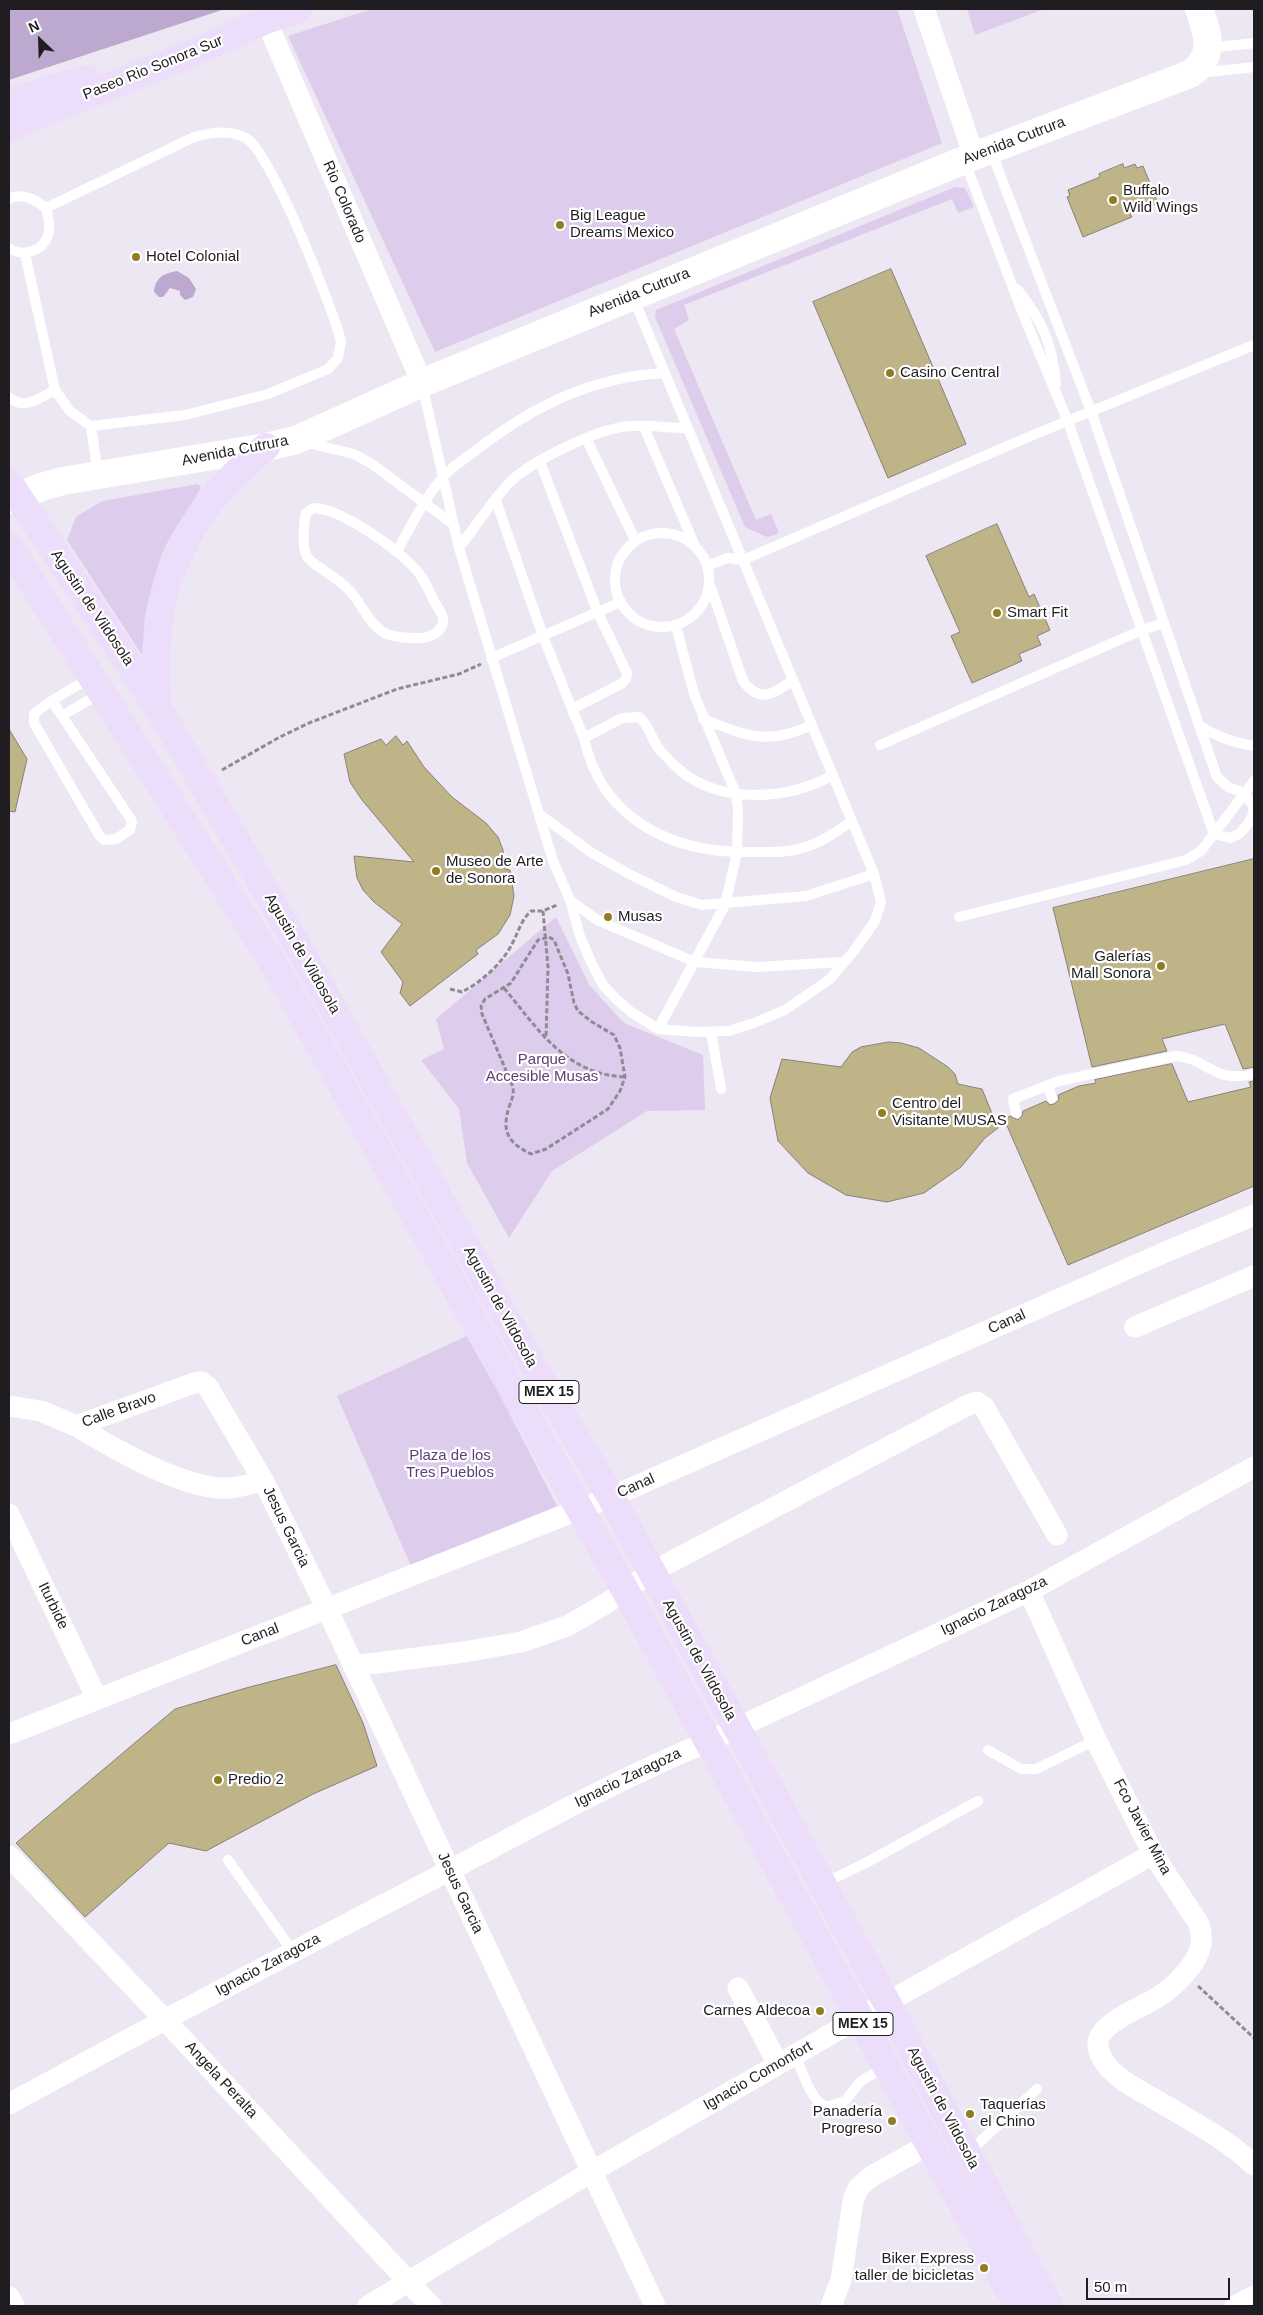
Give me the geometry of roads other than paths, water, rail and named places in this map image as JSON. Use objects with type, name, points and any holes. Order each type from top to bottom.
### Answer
[{"type":"main road","name":"Paseo Rio Sonora Sur","points":[[9,127],[197,52],[266,20],[298,9]]},
{"type":"main road","points":[[9,102],[147,60],[197,52]]},
{"type":"main road","points":[[157,706],[159,619],[165,591],[174,566],[197,520],[214,497],[231,478],[266,447]]},
{"type":"main road","name":"Agustin de Vildosola","points":[[12,493],[157,706],[298,946],[535,1369],[611,1498],[887,2003],[1049,2306]]},
{"type":"main road","name":"Agustin de Vildosola","points":[[9,546],[276,968],[625,1590],[1018,2306]]},
{"type":"street","points":[[924,9],[976,155]]},
{"type":"street","points":[[1190,74],[1203,63],[1209,38],[1199,9]]},
{"type":"street","name":"Rio Colorado","points":[[266,20],[422,383]]},
{"type":"street","name":"Avenida Cutrura","points":[[12,493],[63,481],[266,447],[296,440],[422,383],[976,155],[1190,74]]},
{"type":"street","name":"Canal","points":[[9,1734],[611,1498],[1170,1250],[1254,1215]]},
{"type":"street","points":[[1135,1327],[1254,1276]]},
{"type":"street","name":"Calle Bravo","points":[[9,1406],[41,1411],[76,1426],[201,1382]]},
{"type":"street","name":"Jesus Garcia","points":[[201,1382],[208,1388],[263,1480],[327,1609],[655,2306]]},
{"type":"street","points":[[353,1666],[464,1652],[521,1642],[567,1626],[650,1572],[977,1402],[984,1407],[1057,1535]]},
{"type":"street","name":"Jesus Garcia","points":[[76,1426],[131,1458],[194,1482],[229,1488],[263,1480]]},
{"type":"street","name":"Ignacio Zaragoza","points":[[9,2104],[164,2019],[552,1815],[666,1759],[707,1742],[1028,1591],[1254,1467]]},
{"type":"street","name":"Iturbide","points":[[9,1514],[97,1698]]},
{"type":"street","name":"Fco Javier Mina","points":[[1028,1591],[1096,1740],[1153,1854],[1199,1924],[1202,1935],[1201,1946],[1185,1973],[1159,1997],[1118,2019],[1105,2029],[1099,2038],[1098,2048],[1103,2061],[1114,2073],[1133,2087],[1229,2143],[1254,2166]]},
{"type":"street","name":"Ignacio Comonfort","points":[[368,2306],[591,2172],[787,2059],[1153,1854]]},
{"type":"street","name":"Angela Peralta","points":[[9,1856],[164,2019],[431,2306]]},
{"type":"street","points":[[738,1988],[787,2059]]},
{"type":"street","points":[[831,2306],[841,2280],[853,2201],[858,2188],[872,2176],[928,2145]]},
{"type":"street","points":[[1235,2306],[1254,2296]]},
{"type":"street","points":[[9,2297],[14,2306]]},
{"type":"lane","points":[[1206,48],[1254,43]]},
{"type":"lane","points":[[1190,74],[1254,67]]},
{"type":"lane","points":[[25,254],[55,390],[70,411],[91,426],[184,414],[268,394],[328,369],[338,358],[341,341],[288,204],[268,167],[247,139],[227,133],[212,132],[194,137],[46,208]]},
{"type":"lane","points":[[976,155],[1013,285],[1068,422],[1214,834]]},
{"type":"lane","points":[[976,155],[1091,411],[1217,777],[1228,787],[1244,793],[1252,804],[1254,811],[1245,830],[1230,838],[1214,834]]},
{"type":"lane","points":[[9,199],[25,197],[36,200],[46,208],[49,234],[44,242],[33,251],[25,254],[16,253],[9,248]]},
{"type":"lane","points":[[422,383],[459,548],[491,658],[553,861],[570,900],[580,936],[603,985],[631,1012],[658,1029],[711,1032],[729,1031],[754,1023],[785,1010],[830,978],[869,930],[880,910],[881,902],[874,874],[632,296]]},
{"type":"lane","points":[[709,565],[728,558],[743,560],[1091,411],[1254,345]]},
{"type":"lane","points":[[397,551],[425,502],[443,476],[503,429],[566,395],[592,384],[635,374],[665,373]]},
{"type":"lane","points":[[9,397],[18,403],[24,404],[33,402],[55,390]]},
{"type":"lane","points":[[91,426],[98,476]]},
{"type":"lane","points":[[459,548],[520,473],[540,462],[586,438],[631,426],[688,428]]},
{"type":"lane","points":[[644,427],[696,546],[709,565],[711,588],[743,681],[761,695],[772,695],[793,680]]},
{"type":"lane","points":[[586,438],[635,540]]},
{"type":"lane","points":[[296,440],[354,454],[372,464],[453,524]]},
{"type":"lane","points":[[540,462],[598,613],[627,672],[626,679],[621,684],[572,709]]},
{"type":"lane","points":[[496,501],[543,636],[584,738],[592,768],[608,795],[627,816],[652,832],[686,845],[737,853],[781,852],[801,848],[825,840],[852,821]]},
{"type":"lane","points":[[313,508],[319,508],[353,522],[397,551],[419,573],[442,617],[443,626],[430,637],[417,639],[388,635],[377,627],[355,596],[343,584],[307,557],[305,550],[306,513],[313,508]]},
{"type":"lane","points":[[696,546],[682,537],[662,533],[649,534],[635,540],[624,552],[615,571],[615,587],[620,602],[632,618],[646,626],[661,629],[688,621],[701,608],[711,588]]},
{"type":"lane","points":[[491,658],[620,602]]},
{"type":"lane","points":[[880,745],[1142,630],[1164,624]]},
{"type":"lane","points":[[658,1029],[725,905],[737,853],[738,810],[736,794],[694,694],[676,626]]},
{"type":"lane","points":[[52,701],[132,821],[130,830],[116,839],[104,840],[99,835],[34,723],[34,714],[52,701],[97,685]]},
{"type":"lane","points":[[63,715],[97,685]]},
{"type":"lane","points":[[584,738],[622,718],[639,717],[644,721],[659,748],[683,774],[704,786],[736,794],[791,792],[813,786],[833,776]]},
{"type":"lane","points":[[703,719],[756,736],[779,737],[812,724]]},
{"type":"lane","points":[[1200,726],[1223,739],[1237,744],[1254,746]]},
{"type":"lane","points":[[959,917],[1186,860],[1201,851],[1254,781]]},
{"type":"lane","points":[[539,814],[592,853],[631,875],[702,906],[806,896],[874,874]]},
{"type":"lane","points":[[570,900],[597,920],[695,962],[757,967],[843,962]]},
{"type":"lane","points":[[711,1032],[721,1089]]},
{"type":"lane","points":[[1016,1113],[1013,1099],[1048,1085],[1102,1077],[1176,1056],[1187,1057],[1211,1071],[1226,1076],[1237,1078],[1254,1074]]},
{"type":"lane","points":[[1048,1085],[1052,1098]]},
{"type":"lane","points":[[988,1750],[1021,1769],[1036,1769],[1096,1740]]},
{"type":"lane","points":[[822,1884],[864,1864],[978,1801]]},
{"type":"lane","points":[[228,1860],[293,1952]]},
{"type":"lane","points":[[787,2059],[819,2103],[826,2107],[845,2101],[861,2081],[886,2066]]},
{"type":"lane","points":[[967,2154],[1037,2089]]},
{"type":"place","name":"Buffalo Wild Wings","points":[[1113,200]]},
{"type":"place","name":"Big League Dreams Mexico","points":[[560,225]]},
{"type":"place","name":"Hotel Colonial","points":[[136,257]]},
{"type":"place","name":"Casino Central","points":[[890,373]]},
{"type":"place","name":"Smart Fit","points":[[997,613]]},
{"type":"place","name":"Museo de Arte de Sonora","points":[[436,871]]},
{"type":"place","name":"Musas","points":[[608,917]]},
{"type":"place","name":"Galerías Mall Sonora","points":[[1161,966]]},
{"type":"place","name":"Centro del Visitante MUSAS","points":[[882,1113]]},
{"type":"place","name":"Predio 2","points":[[218,1780]]},
{"type":"place","name":"Carnes Aldecoa","points":[[820,2011]]},
{"type":"place","name":"Taquerías el Chino","points":[[970,2114]]},
{"type":"place","name":"Panadería Progreso","points":[[892,2121]]},
{"type":"place","name":"Biker Express taller de bicicletas","points":[[984,2268]]},
{"type":"park label","name":"Parque Accesible Musas","points":[[542,1068]]},
{"type":"park label","name":"Plaza de los Tres Pueblos","points":[[450,1464]]}]
